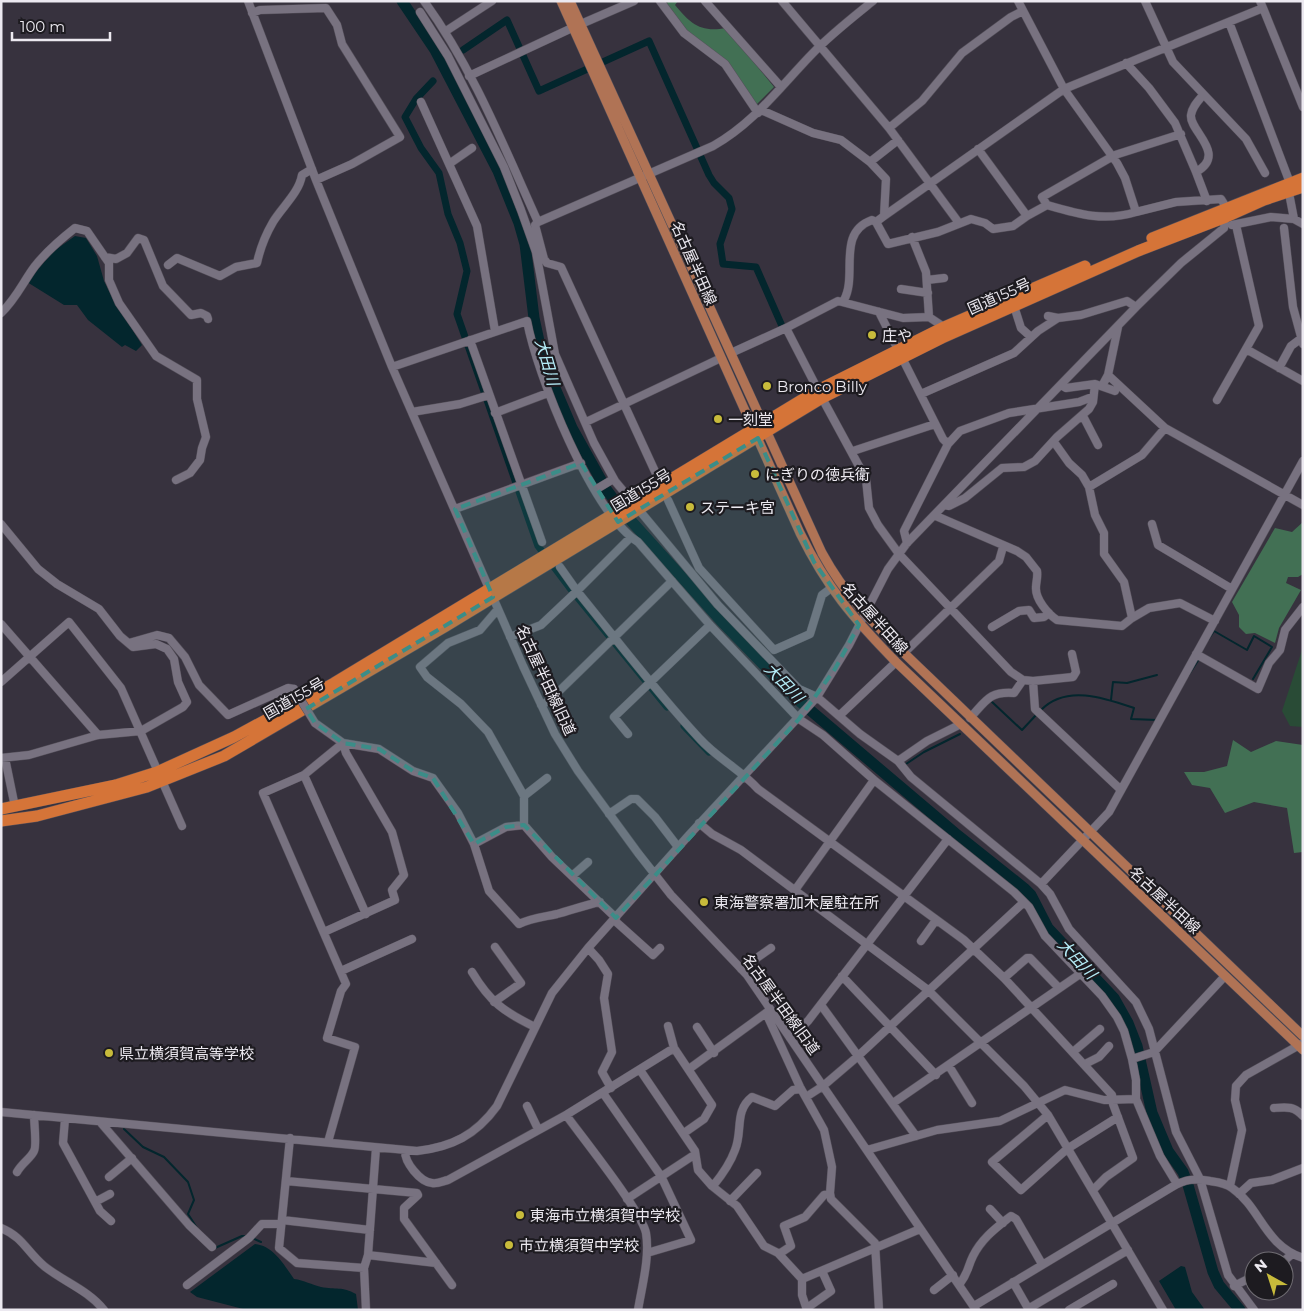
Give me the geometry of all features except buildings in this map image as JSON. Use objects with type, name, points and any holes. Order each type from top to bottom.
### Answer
[{"type":"highway","name":"国道155号","points":[[1,822],[37,816],[159,776],[270,718],[616,520],[635,506],[820,394],[901,353],[1138,251],[1290,188],[1303,185]]},
{"type":"highway","name":"国道155号","points":[[901,353],[944,327],[1226,216]]},
{"type":"highway","name":"国道155号","points":[[1,809],[159,776]]},
{"type":"main road","name":"名古屋半田線","points":[[561,1],[721,358],[761,430],[822,553],[840,584],[864,615],[1303,1036]]},
{"type":"main road","name":"名古屋半田線","points":[[570,1],[731,353],[800,533],[830,589],[859,625],[896,662],[1301,1046]]},
{"type":"street","name":"名古屋半田線旧道","points":[[248,1],[316,180],[392,368],[541,705],[570,758],[609,814],[654,873],[677,901],[741,969],[768,1011],[790,1038],[975,1308]]},
{"type":"street","points":[[424,1],[446,31],[470,76],[538,222]]},
{"type":"street","points":[[446,31],[492,1]]},
{"type":"street","points":[[581,24],[634,1]]},
{"type":"street","points":[[660,1],[684,33],[725,64],[759,111],[813,133],[841,140],[870,162],[886,179],[884,216]]},
{"type":"street","points":[[705,1],[781,87]]},
{"type":"street","points":[[782,1],[889,128],[959,223]]},
{"type":"street","points":[[658,478],[561,267],[547,263],[544,259],[535,225],[538,222],[713,146],[739,130],[819,47],[873,1]]},
{"type":"street","points":[[1018,1],[1064,89],[1113,156],[1126,178],[1136,212]]},
{"type":"street","points":[[1145,1],[1165,48],[1182,75],[1246,138],[1265,173]]},
{"type":"street","points":[[876,222],[1064,89],[1229,22],[1262,5],[1303,107]]},
{"type":"street","points":[[252,13],[260,10],[326,8],[337,25],[342,44],[400,137],[352,164],[316,180]]},
{"type":"street","points":[[889,128],[930,93],[962,53],[1011,17],[1023,11]]},
{"type":"street","points":[[420,12],[448,56],[504,167],[536,252],[555,354],[563,376],[603,462],[615,481],[654,531],[718,605],[799,689],[839,716],[898,761],[911,777],[1041,884],[1050,894],[1069,928],[1136,1002],[1149,1029],[1176,1132],[1196,1178],[1228,1274],[1234,1286],[1254,1310]]},
{"type":"street","points":[[1229,22],[1290,188],[1294,219]]},
{"type":"street","points":[[470,76],[572,28]]},
{"type":"street","points":[[1126,63],[1164,108],[1181,134],[1207,201]]},
{"type":"street","points":[[1196,172],[1202,168],[1208,150],[1206,142],[1193,125],[1191,113],[1203,95]]},
{"type":"street","points":[[421,102],[476,226],[495,331]]},
{"type":"street","points":[[1181,134],[1113,156],[1042,197],[1047,205],[1092,217],[1107,218],[1176,202],[1221,199],[1226,216],[1236,225],[1259,326],[1218,400]]},
{"type":"street","points":[[870,162],[898,140]]},
{"type":"street","points":[[449,164],[472,148]]},
{"type":"street","points":[[978,149],[1027,216]]},
{"type":"street","points":[[168,265],[176,258],[220,276],[236,267],[257,262],[260,250],[273,222],[299,186],[302,175],[312,169]]},
{"type":"street","points":[[844,300],[850,286],[850,243],[864,224],[872,220],[876,222],[888,244],[938,232],[959,223],[977,219],[997,230],[1013,226],[1047,205]]},
{"type":"street","points":[[1,1112],[101,1123],[290,1138],[405,1150],[426,1150],[449,1146],[474,1132],[488,1119],[497,1106],[552,993],[588,948],[654,873],[814,700],[907,543],[936,516],[1037,409],[1180,263],[1221,231],[1226,216]]},
{"type":"street","points":[[1236,225],[1271,217],[1294,219],[1303,224]]},
{"type":"street","points":[[1,313],[14,300],[36,265],[75,228],[87,231],[109,263],[109,280],[119,303],[156,356],[197,380],[197,399],[206,437],[200,460],[190,473],[176,480]]},
{"type":"street","points":[[1279,368],[1291,346],[1302,340],[1292,307],[1284,228]]},
{"type":"street","points":[[912,237],[927,280],[929,317]]},
{"type":"street","points":[[105,257],[116,259],[127,253],[138,238],[144,240],[163,286],[191,315],[201,313],[207,316],[208,319]]},
{"type":"street","points":[[927,280],[944,278]]},
{"type":"street","points":[[901,289],[928,293]]},
{"type":"street","points":[[731,353],[786,328],[830,304],[844,300],[903,318],[929,317],[944,327]]},
{"type":"street","points":[[1048,316],[1058,318],[1081,315],[1127,300],[1136,307]]},
{"type":"street","points":[[1014,306],[1021,328],[1031,337]]},
{"type":"street","points":[[879,312],[935,424],[948,444]]},
{"type":"street","points":[[921,394],[1014,352],[1058,318]]},
{"type":"street","points":[[392,368],[527,321],[537,363],[548,393],[581,463],[616,520],[638,542],[710,625],[800,717],[1024,902],[1045,936],[1102,996],[1117,1017],[1124,1032],[1136,1080],[1136,1099],[1160,1156],[1178,1184]]},
{"type":"street","points":[[945,505],[949,506],[965,498],[1002,468],[1024,467],[1035,460],[1073,422],[1083,416],[1093,402],[1092,397],[1098,385],[1108,375],[1119,325]]},
{"type":"street","points":[[786,328],[866,478],[868,508],[872,517],[899,554],[1011,672],[1022,680],[1073,678],[1076,672],[1072,654]]},
{"type":"street","points":[[470,340],[542,542]]},
{"type":"street","points":[[1246,349],[1303,382]]},
{"type":"street","points":[[586,422],[721,358]]},
{"type":"street","points":[[1108,375],[1165,428],[1285,493],[1303,505]]},
{"type":"street","points":[[1061,385],[1066,388],[1098,385],[1115,391]]},
{"type":"street","points":[[495,413],[548,393]]},
{"type":"street","points":[[412,412],[460,404],[489,395]]},
{"type":"street","points":[[907,543],[904,531],[948,444],[965,427],[1009,413],[1080,402],[1092,397]]},
{"type":"street","points":[[1083,416],[1098,445]]},
{"type":"street","points":[[852,451],[935,424]]},
{"type":"street","points":[[1089,487],[1142,455],[1153,445],[1165,428]]},
{"type":"street","points":[[1054,442],[1089,487],[1095,515],[1104,533],[1104,554],[1124,582],[1132,618]]},
{"type":"street","points":[[1041,884],[1109,812],[1303,461]]},
{"type":"street","points":[[455,510],[581,463]]},
{"type":"street","points":[[596,490],[610,481]]},
{"type":"street","points":[[668,500],[700,568],[774,650],[810,634],[822,595],[830,589]]},
{"type":"street","points":[[936,516],[1003,544],[1004,547],[1026,557],[1037,571],[1036,591],[1049,613],[1057,620],[1122,626],[1149,608],[1180,603],[1215,621]]},
{"type":"street","points":[[1,524],[38,569],[57,584],[99,609],[120,636],[129,643],[136,648],[156,644],[167,649],[174,659],[178,682],[187,702],[183,707],[141,732],[98,735],[29,755],[3,758],[15,807]]},
{"type":"street","points":[[1152,524],[1158,545],[1232,589]]},
{"type":"street","points":[[510,637],[541,625],[631,537]]},
{"type":"street","points":[[904,653],[999,561],[1004,547]]},
{"type":"street","points":[[560,567],[650,682],[702,741],[746,775],[758,789],[830,840],[974,949],[1004,978],[1112,1095],[1133,1158],[1106,1177],[1093,1190]]},
{"type":"street","points":[[541,705],[549,701],[672,581]]},
{"type":"street","points":[[1196,654],[1258,689],[1270,663],[1280,650],[1285,630],[1303,607]]},
{"type":"street","points":[[498,609],[480,630],[437,649],[420,666],[427,677],[462,704],[488,732],[524,796],[524,826],[652,956],[660,948]]},
{"type":"street","points":[[992,627],[1019,611],[1029,610],[1034,618],[1044,617],[1049,613]]},
{"type":"street","points":[[1,682],[69,622],[120,688],[182,826]]},
{"type":"street","points":[[1,624],[98,735]]},
{"type":"street","points":[[628,734],[614,718],[710,625]]},
{"type":"street","points":[[129,643],[157,635],[169,638],[185,657],[199,685],[228,715],[288,688],[294,689],[315,723],[343,743],[380,749],[413,771],[433,778],[458,813],[474,844],[489,891],[519,924],[536,917],[558,914],[576,907],[600,902]]},
{"type":"street","points":[[839,716],[896,662]]},
{"type":"street","points":[[970,718],[992,694],[1016,692],[1022,680]]},
{"type":"street","points":[[1033,681],[1036,709],[1120,789]]},
{"type":"street","points":[[898,761],[927,741],[961,724]]},
{"type":"street","points":[[328,1142],[355,1047],[328,1038],[341,991],[346,984],[264,793],[304,775],[343,743]]},
{"type":"street","points":[[324,932],[394,900],[392,890],[404,875],[392,832],[346,753],[343,743]]},
{"type":"street","points":[[304,775],[366,914]]},
{"type":"street","points":[[524,796],[547,778]]},
{"type":"street","points":[[796,890],[874,780]]},
{"type":"street","points":[[609,814],[631,799],[637,799],[655,817],[678,847]]},
{"type":"street","points":[[699,823],[712,834],[741,850],[796,890],[928,990],[982,1043],[1038,1102],[1048,1116],[1163,1310]]},
{"type":"street","points":[[474,844],[506,827],[524,826]]},
{"type":"street","points":[[790,1038],[821,1005],[866,944],[906,897],[948,839]]},
{"type":"street","points":[[572,876],[588,862]]},
{"type":"street","points":[[806,1097],[823,1086],[857,1056],[1024,902]]},
{"type":"street","points":[[921,941],[936,920]]},
{"type":"street","points":[[341,971],[412,939]]},
{"type":"street","points":[[494,947],[521,983],[494,1002]]},
{"type":"street","points":[[588,948],[600,960],[608,974],[604,998],[612,1052],[602,1072],[610,1088]]},
{"type":"street","points":[[741,969],[771,948]]},
{"type":"street","points":[[1004,978],[1027,958],[1030,958],[1059,988]]},
{"type":"street","points":[[472,972],[486,995],[494,1002],[508,1014],[535,1027]]},
{"type":"street","points":[[893,1103],[1080,974]]},
{"type":"street","points":[[842,976],[936,1075]]},
{"type":"street","points":[[1132,1058],[1154,1052],[1225,976]]},
{"type":"street","points":[[821,1005],[916,1136]]},
{"type":"street","points":[[689,1069],[714,1053],[768,1011],[801,1089],[824,1130],[832,1167],[831,1199],[874,1243],[879,1310]]},
{"type":"street","points":[[668,1026],[674,1048],[712,1105],[704,1119],[684,1133]]},
{"type":"street","points":[[696,1028],[714,1053]]},
{"type":"street","points":[[1073,1052],[1100,1029]]},
{"type":"street","points":[[1085,1064],[1099,1057],[1109,1046]]},
{"type":"street","points":[[1230,1186],[1242,1130],[1236,1100],[1236,1086],[1246,1075],[1301,1046]]},
{"type":"street","points":[[405,1150],[408,1163],[420,1177],[428,1182],[438,1183],[448,1180],[566,1115],[674,1048]]},
{"type":"street","points":[[949,1066],[972,1103]]},
{"type":"street","points":[[640,1070],[695,1151],[694,1155],[698,1170],[746,1216],[764,1246],[779,1254],[802,1279],[802,1295],[807,1309],[831,1291],[822,1271]]},
{"type":"street","points":[[713,1186],[724,1172],[736,1149],[740,1113],[747,1101],[752,1097],[774,1106],[793,1090],[801,1089]]},
{"type":"street","points":[[867,1150],[937,1130],[1000,1121],[1014,1116],[1038,1102],[1065,1090],[1092,1098],[1136,1099]]},
{"type":"street","points":[[603,1093],[660,1176],[691,1240],[647,1253]]},
{"type":"street","points":[[527,1106],[538,1129]]},
{"type":"street","points":[[1274,1108],[1291,1107],[1303,1116]]},
{"type":"street","points":[[17,1172],[36,1148],[34,1115]]},
{"type":"street","points":[[566,1115],[627,1200],[646,1232],[647,1253],[638,1310]]},
{"type":"street","points":[[1048,1116],[992,1162],[1021,1190],[1067,1149],[1118,1117]]},
{"type":"street","points":[[64,1119],[62,1143],[100,1211],[111,1221]]},
{"type":"street","points":[[101,1123],[189,1225],[212,1247]]},
{"type":"street","points":[[290,1138],[280,1248],[297,1263],[364,1268]]},
{"type":"street","points":[[366,1310],[364,1268],[368,1255],[376,1148]]},
{"type":"street","points":[[627,1200],[660,1176],[694,1155]]},
{"type":"street","points":[[109,1177],[132,1158]]},
{"type":"street","points":[[1239,1194],[1251,1184],[1272,1180],[1303,1168]]},
{"type":"street","points":[[730,1200],[758,1173]]},
{"type":"street","points":[[975,1308],[1013,1282],[1112,1222],[1178,1184],[1196,1178],[1230,1186],[1239,1194],[1268,1234],[1288,1251]]},
{"type":"street","points":[[286,1181],[417,1193],[418,1196],[404,1208],[402,1216],[452,1285]]},
{"type":"street","points":[[779,1254],[791,1246],[784,1226],[805,1217],[824,1195],[830,1193]]},
{"type":"street","points":[[95,1202],[110,1194]]},
{"type":"street","points":[[990,1209],[1003,1223]]},
{"type":"street","points":[[959,1285],[970,1270],[971,1259],[980,1242],[1011,1216],[1016,1219],[1042,1264]]},
{"type":"street","points":[[187,1285],[249,1238],[262,1224],[281,1222],[370,1230]]},
{"type":"street","points":[[1,1228],[15,1234],[46,1268],[96,1300],[104,1310]]},
{"type":"street","points":[[802,1279],[920,1229]]},
{"type":"street","points":[[1013,1282],[1028,1309],[1128,1250]]},
{"type":"street","points":[[368,1255],[436,1263]]},
{"type":"street","points":[[934,1290],[953,1275]]},
{"type":"street","points":[[1234,1286],[1244,1281]]},
{"type":"street","points":[[1069,1310],[1113,1284]]},
{"type":"highlighted area","points":[[758,438],[814,562],[859,625],[835,669],[799,719],[616,918],[524,825],[506,827],[474,844],[433,778],[413,771],[379,749],[343,743],[315,723],[306,709],[493,597],[455,509],[581,463],[618,522]]},
{"type":"green space","points":[[669,1],[678,1],[675,5],[691,22],[702,28],[726,28],[774,87],[755,106],[726,63],[684,31],[665,5]]},
{"type":"green space","points":[[1303,522],[1303,574],[1298,577],[1288,577],[1286,583],[1301,590],[1279,628],[1275,643],[1255,633],[1246,634],[1239,627],[1239,615],[1232,602],[1275,528],[1292,532]]},
{"type":"green space","points":[[1303,647],[1303,727],[1290,726],[1282,711]]},
{"type":"green space","points":[[1233,740],[1251,752],[1276,741],[1303,745],[1303,852],[1294,853],[1287,808],[1254,802],[1225,813],[1210,788],[1192,785],[1184,772],[1204,772],[1227,766]]},
{"type":"water","points":[[75,236],[86,238],[97,256],[104,281],[113,299],[142,345],[136,351],[125,345],[122,347],[88,320],[77,305],[64,305],[27,282],[54,251]]},
{"type":"water","points":[[255,1244],[268,1248],[273,1252],[294,1279],[321,1287],[343,1289],[356,1294],[358,1310],[247,1310],[197,1297],[190,1292]]},
{"type":"water","points":[[1181,1266],[1185,1267],[1192,1292],[1205,1310],[1176,1310],[1159,1281]]},
{"type":"waterway","name":"大田川","points":[[402,1],[435,50],[498,171],[519,223],[525,244],[534,318],[543,360],[572,428],[606,489],[624,513],[724,624],[797,699],[1031,895],[1048,928],[1114,998],[1128,1023],[1137,1046],[1152,1113],[1168,1151],[1183,1172],[1188,1185],[1213,1272],[1219,1285],[1240,1310]]},
{"type":"waterway","points":[[463,50],[507,20],[539,91],[649,41],[709,175],[729,198],[732,209],[720,244],[723,264],[756,267],[782,326]]},
{"type":"waterway","points":[[433,81],[416,99],[405,117],[421,148],[439,173],[448,214],[460,243],[467,271],[457,314],[538,546],[667,707]]},
{"type":"waterway","points":[[1208,640],[1214,631],[1247,650],[1254,636],[1272,647],[1253,679]]},
{"type":"waterway","points":[[1188,676],[1199,659]]},
{"type":"waterway","points":[[1111,700],[1113,682],[1127,683],[1157,675]]},
{"type":"waterway","points":[[1041,710],[1051,702],[1062,697],[1074,695],[1098,697],[1134,708],[1131,719],[1157,720]]},
{"type":"waterway","points":[[991,701],[1022,730],[1037,714]]},
{"type":"waterway","points":[[684,726],[709,752]]},
{"type":"waterway","points":[[906,764],[924,752],[960,734]]},
{"type":"waterway","points":[[124,1129],[143,1147],[164,1157],[188,1182],[194,1200],[188,1214],[197,1228]]},
{"type":"waterway","points":[[215,1248],[242,1236],[248,1236]]},
{"type":"waterway","points":[[252,1238],[261,1242]]},
{"type":"place","name":"庄や","points":[[872,335]]},
{"type":"place","name":"Bronco Billy","points":[[767,386]]},
{"type":"place","name":"一刻堂","points":[[718,419]]},
{"type":"place","name":"にぎりの徳兵衛","points":[[755,474]]},
{"type":"place","name":"ステーキ宮","points":[[690,507]]},
{"type":"place","name":"東海警察署加木屋駐在所","points":[[704,902]]},
{"type":"place","name":"県立横須賀高等学校","points":[[109,1053]]},
{"type":"place","name":"東海市立横須賀中学校","points":[[520,1215]]},
{"type":"place","name":"市立横須賀中学校","points":[[509,1245]]}]
